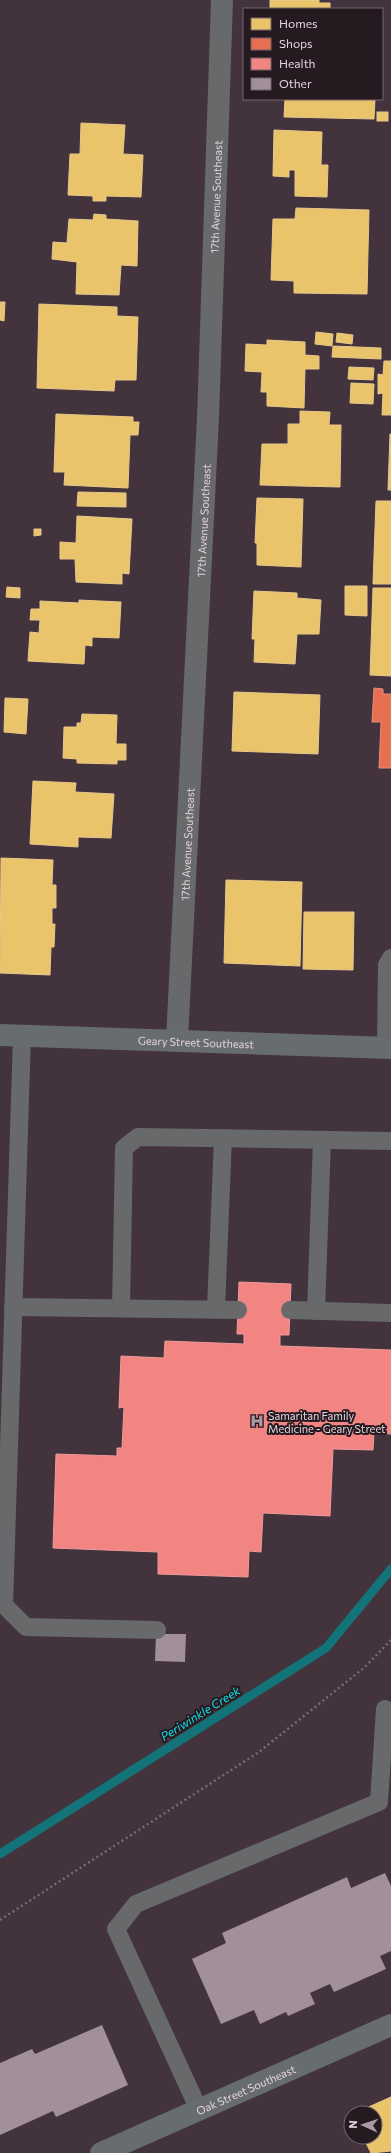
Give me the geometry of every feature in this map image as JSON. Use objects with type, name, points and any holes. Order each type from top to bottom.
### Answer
[{"type":"main road","name":"Geary Street Southeast","points":[[0,1035],[388,1047]]},
{"type":"main road","name":"Oak Street Southeast","points":[[101,2153],[391,2025]]},
{"type":"street","name":"17th Avenue Southeast","points":[[177,1040],[208,418],[222,0]]},
{"type":"lane","points":[[388,1047],[387,966],[391,958]]},
{"type":"lane","points":[[22,1036],[4,1605],[26,1627],[157,1630]]},
{"type":"lane","points":[[121,1308],[124,1148],[138,1137],[391,1141]]},
{"type":"lane","points":[[216,1309],[223,1138]]},
{"type":"lane","points":[[316,1311],[322,1140]]},
{"type":"lane","points":[[13,1307],[238,1310]]},
{"type":"lane","points":[[290,1310],[391,1312]]},
{"type":"lane","points":[[199,2110],[116,1929],[136,1904],[379,1802],[384,1709]]},
{"type":"path","points":[[0,1920],[259,1752],[365,1667],[391,1640]]},
{"type":"building: Homes","points":[[270,0],[319,0],[319,3],[330,3],[330,8],[270,8]]},
{"type":"building: Homes","points":[[285,100],[375,100],[374,119],[284,117]]},
{"type":"building: Homes","points":[[377,112],[388,112],[388,121],[377,121]]},
{"type":"building: Homes","points":[[81,123],[125,125],[123,154],[143,155],[141,197],[106,196],[106,201],[93,201],[93,196],[68,195],[70,154],[80,154]]},
{"type":"building: Homes","points":[[274,130],[322,132],[321,165],[328,165],[327,197],[295,196],[295,170],[289,170],[289,177],[273,176]]},
{"type":"building: Homes","points":[[296,208],[369,210],[367,294],[294,293],[294,281],[271,280],[273,219],[295,219]]},
{"type":"building: Homes","points":[[94,214],[106,215],[106,219],[138,221],[137,266],[121,265],[119,295],[76,294],[77,262],[52,259],[53,242],[67,243],[69,219],[93,220]]},
{"type":"building: Homes","points":[[0,302],[5,302],[4,321],[0,320]]},
{"type":"building: Homes","points":[[39,304],[117,307],[117,316],[138,317],[136,380],[115,380],[114,391],[37,388]]},
{"type":"building: Homes","points":[[316,332],[333,334],[332,346],[315,344]]},
{"type":"building: Homes","points":[[337,333],[353,335],[352,344],[336,342]]},
{"type":"building: Homes","points":[[267,340],[305,342],[305,355],[319,356],[319,369],[305,369],[304,408],[267,406],[267,392],[261,392],[262,372],[245,371],[246,344],[267,345]]},
{"type":"building: Homes","points":[[333,346],[381,348],[381,359],[332,357]]},
{"type":"building: Homes","points":[[384,361],[391,361],[391,415],[382,415],[383,393],[378,394],[378,374],[383,375]]},
{"type":"building: Homes","points":[[349,367],[374,368],[373,380],[348,379]]},
{"type":"building: Homes","points":[[351,383],[374,384],[373,404],[350,403]]},
{"type":"building: Homes","points":[[300,411],[330,412],[329,425],[341,425],[340,487],[260,485],[262,444],[288,444],[288,424],[300,424]]},
{"type":"building: Homes","points":[[56,414],[133,417],[133,422],[139,422],[138,435],[130,435],[128,488],[64,485],[65,472],[54,472]]},
{"type":"building: Homes","points":[[390,434],[391,490],[388,490]]},
{"type":"building: Homes","points":[[78,492],[126,493],[126,507],[77,506]]},
{"type":"building: Homes","points":[[257,498],[303,499],[301,567],[257,565],[257,543],[255,543]]},
{"type":"building: Homes","points":[[376,501],[391,501],[391,584],[373,584]]},
{"type":"building: Homes","points":[[77,516],[132,519],[129,574],[122,573],[122,584],[76,582],[75,559],[60,559],[60,542],[76,543]]},
{"type":"building: Homes","points":[[34,529],[41,529],[41,535],[34,536]]},
{"type":"building: Homes","points":[[345,586],[367,586],[367,616],[345,615]]},
{"type":"building: Homes","points":[[7,587],[20,588],[20,598],[6,597]]},
{"type":"building: Homes","points":[[373,588],[391,588],[391,676],[370,675]]},
{"type":"building: Homes","points":[[254,591],[297,593],[297,598],[321,600],[319,634],[297,634],[295,664],[254,662],[255,639],[252,639]]},
{"type":"building: Homes","points":[[79,600],[121,602],[119,638],[92,637],[92,646],[85,645],[84,664],[28,661],[30,632],[39,633],[40,620],[30,620],[31,609],[40,609],[40,601],[79,603]]},
{"type":"building: Homes","points":[[234,692],[320,695],[318,754],[232,751]]},
{"type":"building: Homes","points":[[5,698],[28,699],[26,734],[4,732]]},
{"type":"building: Homes","points":[[82,714],[117,715],[116,744],[126,744],[126,760],[117,760],[117,764],[77,763],[77,759],[63,758],[64,727],[77,727],[77,723],[81,723]]},
{"type":"building: Homes","points":[[33,781],[76,783],[75,792],[114,794],[111,838],[78,837],[78,847],[30,844]]},
{"type":"building: Homes","points":[[1,858],[53,860],[52,885],[56,885],[56,908],[52,908],[52,924],[55,924],[54,947],[51,947],[50,975],[0,973]]},
{"type":"building: Homes","points":[[226,880],[302,882],[300,966],[224,963]]},
{"type":"building: Homes","points":[[304,912],[354,912],[353,970],[303,969]]},
{"type":"building: Homes","points":[[391,2097],[391,2151],[371,2153],[367,2145],[383,2145],[383,2105],[373,2105]]},
{"type":"building: Shops","points":[[374,688],[383,689],[383,694],[391,694],[391,768],[379,768],[381,722],[372,722]]},
{"type":"building: Health","name":"Samaritan Family Medicine - Geary Street","points":[[239,1282],[291,1284],[289,1335],[280,1335],[280,1346],[391,1350],[391,1434],[374,1433],[373,1450],[333,1449],[330,1516],[263,1513],[261,1552],[249,1551],[248,1577],[158,1574],[158,1552],[53,1548],[56,1454],[117,1456],[117,1448],[122,1448],[124,1407],[119,1408],[121,1356],[164,1358],[165,1341],[244,1344],[244,1334],[237,1334]]},
{"type":"building: Other","points":[[156,1634],[186,1634],[185,1662],[155,1661]]},
{"type":"building: Other","points":[[385,1873],[391,1886],[391,1951],[380,1956],[386,1969],[334,1992],[330,1984],[310,1993],[315,2004],[288,2016],[286,2012],[260,2024],[254,2010],[221,2024],[192,1959],[226,1943],[222,1933],[347,1877],[351,1888]]},
{"type":"building: Other","points":[[102,2025],[128,2085],[56,2117],[53,2111],[0,2135],[0,2063],[32,2049],[35,2054]]},
{"type":"waterway","name":"Periwinkle Creek","points":[[0,1854],[326,1648],[391,1569]]},
{"type":"place","name":"Samaritan Family Medicine - Geary Street","points":[[257,1421]]}]
